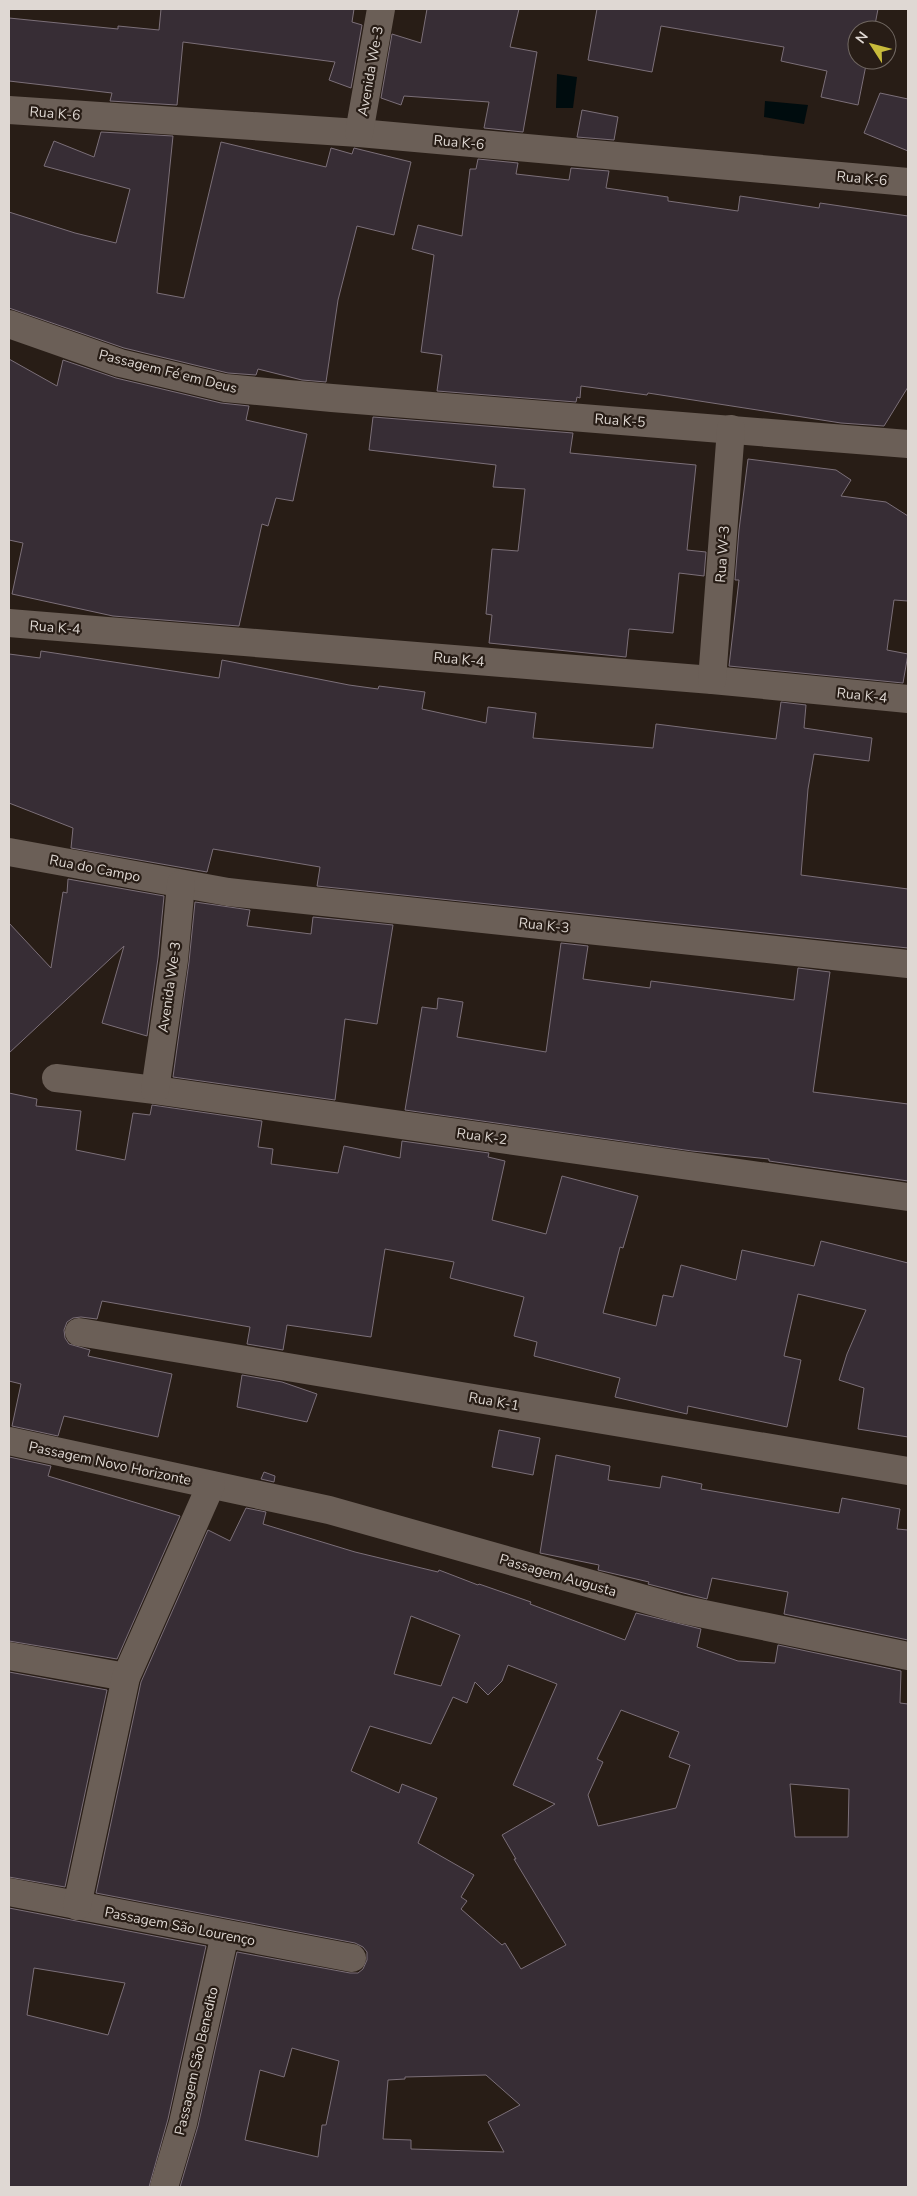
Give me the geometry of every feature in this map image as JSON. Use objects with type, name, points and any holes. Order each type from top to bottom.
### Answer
[{"type":"street","name":"Avenida We-3","points":[[359,133],[381,9]]},
{"type":"street","name":"Rua K-6","points":[[9,110],[359,133],[908,182]]},
{"type":"street","name":"Passagem Fé em Deus","points":[[9,324],[120,363],[225,388],[332,398]]},
{"type":"street","name":"Rua K-5","points":[[332,398],[908,444]]},
{"type":"street","name":"Rua W-3","points":[[712,680],[731,429]]},
{"type":"street","name":"Rua K-4","points":[[9,623],[712,680],[908,699]]},
{"type":"street","name":"Rua do Campo","points":[[9,852],[181,884]]},
{"type":"street","name":"Avenida We-3","points":[[155,1090],[174,960],[181,884]]},
{"type":"street","name":"Rua K-3","points":[[181,884],[238,893],[908,964]]},
{"type":"street","name":"Rua K-2","points":[[56,1078],[155,1090],[908,1197]]},
{"type":"street","name":"Rua K-1","points":[[79,1332],[908,1471]]},
{"type":"street","name":"Passagem Novo Horizonte","points":[[9,1441],[211,1485]]},
{"type":"street","name":"Passagem Augusta","points":[[211,1485],[329,1510],[680,1610],[908,1656]]},
{"type":"street","points":[[77,1906],[126,1677],[211,1485]]},
{"type":"street","points":[[9,1656],[126,1677]]},
{"type":"street","name":"Passagem São Lourenço","points":[[9,1892],[352,1958]]},
{"type":"street","name":"Passagem São Benedito","points":[[164,2187],[183,2123],[226,1934]]},
{"type":"shaded area","points":[[557,74],[577,77],[573,108],[556,108]]},
{"type":"shaded area","points":[[765,101],[808,105],[804,124],[764,117]]},
{"type":"building","points":[[161,9],[354,9],[352,22],[362,25],[351,88],[329,80],[335,62],[183,42],[177,105],[110,101],[112,93],[9,81],[9,18],[118,29],[118,26],[159,30]]},
{"type":"building","points":[[427,9],[519,9],[510,47],[537,52],[523,132],[484,128],[489,102],[404,96],[401,105],[381,98],[392,34],[421,43]]},
{"type":"building","points":[[597,9],[878,9],[876,20],[847,20],[847,70],[865,70],[858,105],[821,97],[827,71],[781,61],[784,47],[661,26],[652,72],[588,60]]},
{"type":"building","points":[[880,93],[908,99],[908,151],[864,133]]},
{"type":"building","points":[[582,110],[618,117],[614,140],[577,137]]},
{"type":"building","points":[[101,132],[173,136],[157,293],[184,298],[221,142],[326,167],[331,148],[352,154],[354,148],[411,162],[394,235],[357,226],[338,300],[326,382],[302,380],[258,369],[256,375],[228,373],[124,348],[9,308],[9,212],[75,233],[116,243],[130,189],[44,166],[54,141],[94,157]]},
{"type":"building","points":[[478,159],[518,163],[516,174],[569,180],[571,168],[609,171],[606,188],[668,197],[668,201],[738,211],[740,196],[819,208],[820,203],[908,216],[908,387],[884,426],[841,423],[648,393],[647,395],[581,386],[580,398],[577,397],[576,402],[437,391],[442,355],[421,352],[434,255],[412,249],[418,225],[462,236],[470,169],[476,169]]},
{"type":"building","points":[[9,359],[57,386],[63,360],[116,378],[221,403],[249,406],[246,420],[307,434],[293,501],[276,498],[268,526],[262,524],[239,626],[113,616],[12,594],[23,543],[9,540]]},
{"type":"building","points":[[373,417],[573,433],[570,453],[696,465],[687,550],[706,552],[704,576],[679,573],[673,633],[629,629],[626,657],[489,643],[492,615],[486,614],[492,549],[518,551],[525,489],[493,487],[496,465],[369,450]]},
{"type":"building","points":[[748,459],[836,470],[851,480],[841,496],[886,502],[908,516],[908,601],[894,600],[887,650],[908,654],[903,683],[729,666],[739,580],[735,580],[739,530]]},
{"type":"building","points":[[41,651],[219,678],[222,660],[349,685],[378,689],[379,686],[425,692],[422,709],[486,723],[488,707],[536,713],[533,738],[653,748],[656,724],[776,739],[781,702],[806,705],[804,728],[872,738],[869,761],[814,754],[808,789],[801,875],[908,889],[908,948],[317,886],[320,867],[213,849],[207,872],[71,848],[73,828],[9,803],[9,654],[40,658]]},
{"type":"building","points":[[68,879],[164,896],[158,958],[147,1036],[102,1023],[124,946],[9,1053],[9,923],[51,968],[63,892],[67,893]]},
{"type":"building","points":[[195,902],[250,910],[247,926],[311,934],[313,917],[393,925],[377,1024],[345,1019],[335,1100],[173,1077],[189,962]]},
{"type":"building","points":[[561,943],[588,946],[583,979],[650,988],[651,981],[794,1000],[798,968],[830,972],[813,1092],[908,1104],[908,1181],[769,1161],[769,1159],[692,1151],[405,1110],[422,1007],[437,1009],[438,998],[463,1002],[457,1037],[546,1052]]},
{"type":"building","points":[[9,1093],[37,1099],[36,1106],[81,1111],[76,1150],[125,1160],[133,1113],[150,1115],[152,1105],[262,1121],[258,1147],[273,1149],[271,1164],[338,1173],[344,1146],[400,1158],[402,1141],[489,1153],[488,1157],[505,1161],[492,1220],[546,1234],[562,1176],[638,1196],[623,1248],[620,1247],[603,1313],[656,1326],[663,1295],[673,1297],[681,1265],[736,1280],[742,1250],[814,1266],[821,1241],[908,1263],[908,1437],[858,1429],[864,1388],[839,1380],[847,1354],[866,1310],[798,1294],[784,1356],[801,1360],[787,1427],[688,1406],[687,1414],[615,1397],[620,1378],[534,1356],[537,1342],[514,1336],[524,1297],[450,1278],[454,1262],[385,1249],[371,1337],[287,1325],[283,1350],[247,1344],[250,1327],[102,1301],[97,1319],[81,1317],[73,1318],[67,1322],[64,1330],[65,1338],[69,1344],[90,1350],[88,1356],[172,1374],[158,1437],[64,1416],[58,1436],[12,1426],[21,1384],[9,1381]]},
{"type":"building","points":[[242,1375],[282,1382],[317,1394],[307,1422],[237,1407]]},
{"type":"building","points":[[499,1430],[540,1438],[533,1475],[492,1467]]},
{"type":"building","points":[[556,1455],[610,1466],[608,1480],[660,1488],[662,1476],[702,1484],[701,1489],[839,1513],[842,1498],[900,1509],[897,1529],[908,1530],[908,1640],[784,1614],[788,1592],[712,1578],[707,1599],[648,1584],[649,1582],[598,1570],[599,1565],[540,1553]]},
{"type":"building","points":[[9,1457],[51,1466],[48,1476],[180,1516],[117,1659],[9,1641]]},
{"type":"building","points":[[264,1472],[275,1476],[274,1482],[261,1479]]},
{"type":"building","points":[[246,1508],[266,1512],[263,1524],[355,1552],[438,1572],[439,1570],[531,1602],[530,1604],[625,1640],[636,1613],[701,1629],[697,1647],[738,1661],[775,1663],[778,1645],[901,1671],[900,1703],[908,1704],[908,2187],[180,2187],[198,2126],[237,1952],[350,1973],[358,1973],[363,1969],[367,1960],[367,1952],[363,1947],[355,1943],[96,1893],[141,1682],[208,1530],[230,1541]],"holes":[[[411,1616],[460,1635],[441,1686],[394,1674]],[[508,1665],[557,1684],[513,1785],[555,1804],[502,1835],[516,1859],[514,1859],[566,1945],[521,1969],[505,1943],[502,1945],[461,1909],[467,1901],[461,1897],[474,1875],[418,1843],[437,1798],[402,1784],[399,1793],[351,1771],[370,1726],[431,1744],[453,1697],[467,1703],[475,1682],[488,1695],[502,1681]],[[621,1710],[679,1732],[669,1757],[690,1765],[676,1808],[598,1826],[588,1795],[603,1762],[597,1759]],[[790,1784],[849,1789],[848,1837],[795,1837]],[[292,2048],[339,2061],[326,2125],[322,2125],[318,2157],[245,2140],[260,2070],[284,2077]],[[486,2075],[520,2105],[488,2122],[504,2152],[411,2149],[411,2140],[383,2139],[388,2080],[405,2079],[405,2077]]]},
{"type":"building","points":[[9,1672],[107,1690],[65,1887],[9,1877]]},
{"type":"building","points":[[9,1908],[206,1946],[168,2119],[149,2187],[9,2187]],"holes":[[[34,1968],[125,1983],[108,2035],[27,2015]]]}]
